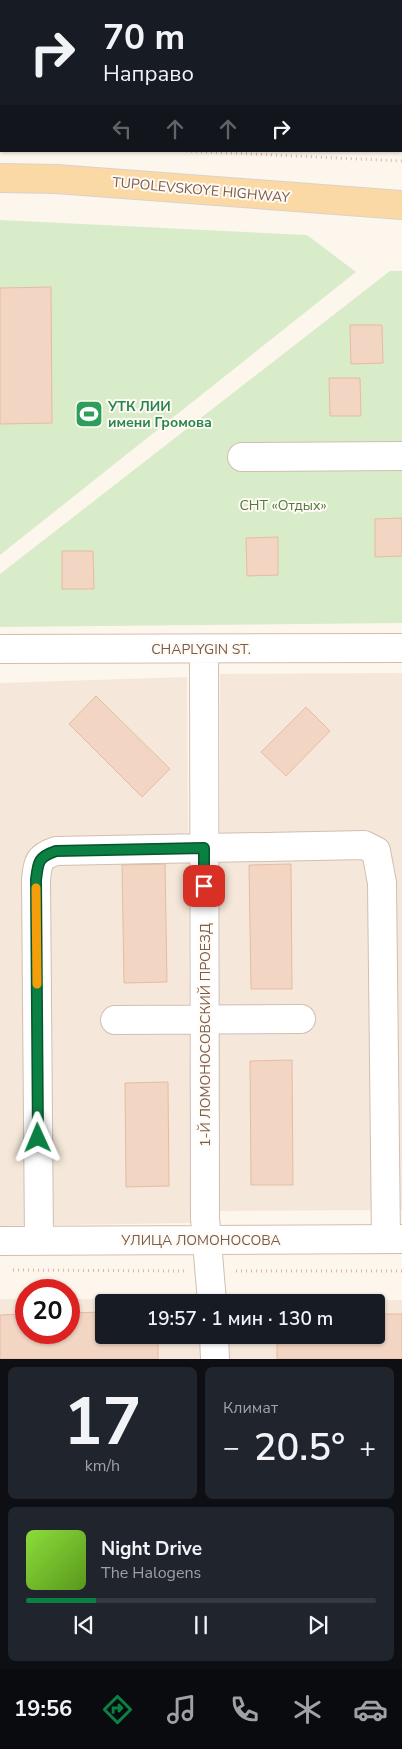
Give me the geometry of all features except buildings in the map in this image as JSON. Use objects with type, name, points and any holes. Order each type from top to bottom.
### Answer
[{"type":"main road","name":"TUPOLEVSKOYE HIGHWAY","points":[[0,178],[56,178],[402,205]]},
{"type":"street","points":[[242,457],[402,456]]},
{"type":"street","name":"CHAPLYGIN ST.","points":[[0,649],[204,650],[402,648]]},
{"type":"street","name":"1-Й ЛОМОНОСОВСКИЙ ПРОЕЗД","points":[[204,650],[205,1218],[211,1294]]},
{"type":"street","points":[[40,1241],[36,880],[38,862],[46,854],[56,851],[364,845],[376,852],[382,883],[394,1239]]},
{"type":"street","points":[[114,1020],[301,1019]]},
{"type":"street","name":"УЛИЦА ЛОМОНОСОВА","points":[[0,1241],[394,1239]]},
{"type":"street","points":[[214,1344],[215,1359]]},
{"type":"path","points":[[208,152],[402,161]]},
{"type":"shaded area","points":[[402,673],[402,1210],[219,1211],[220,674]]},
{"type":"shaded area","points":[[187,677],[191,1223],[0,1226],[0,683]]},
{"type":"shaded area","points":[[0,1299],[15,1299],[15,1344],[80,1344],[80,1299],[95,1299],[95,1344],[385,1344],[385,1300],[402,1300],[402,1359],[0,1359]]},
{"type":"green space","name":"УТК ЛИИ имени Громова","points":[[0,220],[307,235],[356,272],[0,555]]},
{"type":"green space","name":"СНТ «Отдых»","points":[[390,271],[402,271],[402,623],[0,627],[0,574]]},
{"type":"slow traffic","points":[[36,888],[37,984]]},
{"type":"place","name":"УТК ЛИИ имени Громова","points":[[89,414]]},
{"type":"route","points":[[38,1138],[36,880],[38,862],[46,854],[56,851],[204,848],[204,886]]}]
